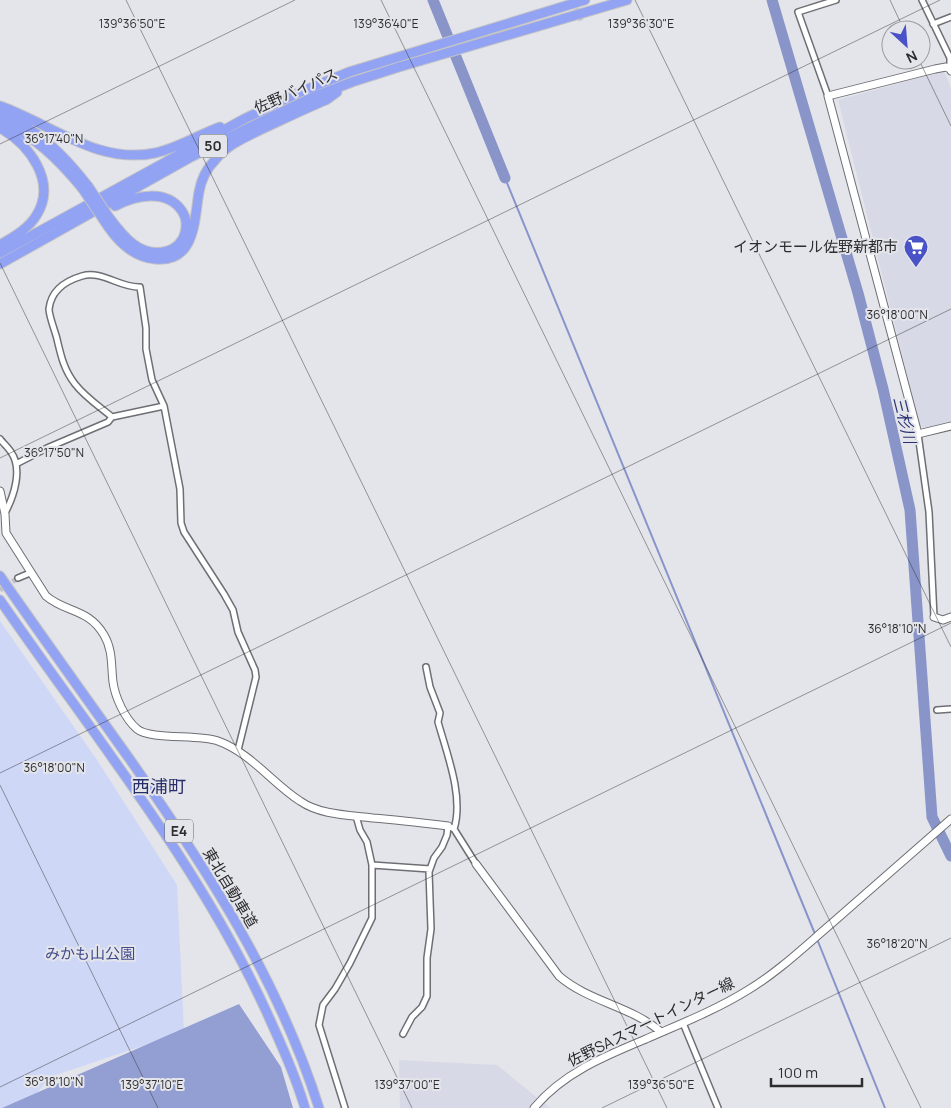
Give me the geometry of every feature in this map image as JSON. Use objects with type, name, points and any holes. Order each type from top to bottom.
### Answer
[{"type":"highway","name":"佐野バイパス","points":[[0,253],[244,119],[298,93],[349,72],[432,45],[585,0]]},
{"type":"highway","name":"佐野バイパス","points":[[0,264],[191,157],[250,126],[313,97],[352,82],[438,55],[627,0]]},
{"type":"highway","points":[[0,112],[30,129],[51,145],[71,165],[125,246],[141,256],[158,260],[174,257],[185,248],[196,225],[202,180],[216,158],[234,143],[326,100],[352,82]]},
{"type":"highway","points":[[0,106],[93,148],[105,152],[130,155],[166,150],[201,134],[244,119]]},
{"type":"highway","points":[[0,122],[17,129],[45,148],[85,187]]},
{"type":"highway","points":[[0,128],[16,139],[32,157],[42,177],[44,192],[33,220],[23,230],[0,245]]},
{"type":"highway","points":[[0,264],[28,254],[117,205],[139,197],[162,197],[180,208],[186,221],[185,235],[170,250],[151,252],[131,242],[106,217]]},
{"type":"highway","name":"東北自動車道","points":[[0,576],[155,795],[234,918],[273,991],[291,1032],[319,1108]]},
{"type":"highway","name":"東北自動車道","points":[[0,600],[143,802],[208,902],[260,997],[278,1037],[305,1108]]},
{"type":"street","points":[[836,0],[798,12],[828,96],[918,434],[929,512],[934,617],[943,620],[951,618]]},
{"type":"street","points":[[828,96],[935,69],[946,68],[950,70],[950,58],[922,0]]},
{"type":"street","points":[[933,24],[951,18]]},
{"type":"street","points":[[112,417],[84,393],[65,369],[61,361],[49,311],[53,296],[62,285],[83,275],[98,275],[132,288],[140,287],[145,320],[146,349],[152,380],[164,406],[180,489],[181,524],[184,532],[233,610],[238,632],[255,670],[256,677],[238,750]]},
{"type":"street","points":[[16,464],[47,448],[108,422],[112,417],[164,406]]},
{"type":"street","points":[[918,434],[951,426]]},
{"type":"street","points":[[0,439],[12,453],[16,464],[15,487],[5,514]]},
{"type":"street","points":[[0,491],[5,514],[6,533],[46,596],[55,604],[83,614],[96,624],[103,633],[111,654],[113,684],[128,719],[137,729],[142,732],[166,736],[199,737],[217,740],[238,750],[301,802],[316,809],[332,813],[451,827],[559,976],[571,986],[636,1015],[660,1032]]},
{"type":"street","points":[[18,578],[30,573]]},
{"type":"street","points":[[403,1034],[412,1017],[422,1007],[427,996],[426,964],[431,929],[430,869],[451,827],[457,820],[458,799],[438,722],[440,713],[430,687],[426,667]]},
{"type":"street","points":[[937,710],[951,708]]},
{"type":"street","points":[[345,1108],[319,1025],[323,1005],[350,963],[372,918],[372,865],[367,842],[360,830],[356,816]]},
{"type":"street","name":"佐野SAスマートインター線","points":[[534,1108],[553,1088],[579,1070],[609,1054],[722,1005],[749,990],[807,945],[951,819]]},
{"type":"street","points":[[372,865],[430,869]]},
{"type":"street","points":[[683,1023],[718,1108]]},
{"type":"shaded area","name":"イオンモール佐野新都市","points":[[943,71],[951,88],[951,423],[927,429],[920,426],[838,100]]},
{"type":"shaded area","points":[[239,1004],[281,1067],[293,1108],[2,1108]]},
{"type":"shaded area","points":[[399,1060],[497,1065],[550,1108],[400,1108]]},
{"type":"green space","name":"みかも山公園","points":[[0,621],[97,760],[177,885],[184,1032],[50,1077],[25,1108],[0,1108]]},
{"type":"waterway","points":[[433,0],[505,178]]},
{"type":"waterway","name":"三杉川","points":[[772,0],[858,293],[883,389],[910,510],[932,817],[951,856]]},
{"type":"waterway","points":[[505,178],[815,934]]},
{"type":"waterway","points":[[817,939],[885,1108]]},
{"type":"tunnel","points":[[573,2],[582,22]]},
{"type":"tunnel","points":[[0,590],[18,578]]},
{"type":"place","name":"イオンモール佐野新都市","points":[[916,268]]},
{"type":"district","name":"西浦町","points":[[159,787]]}]
